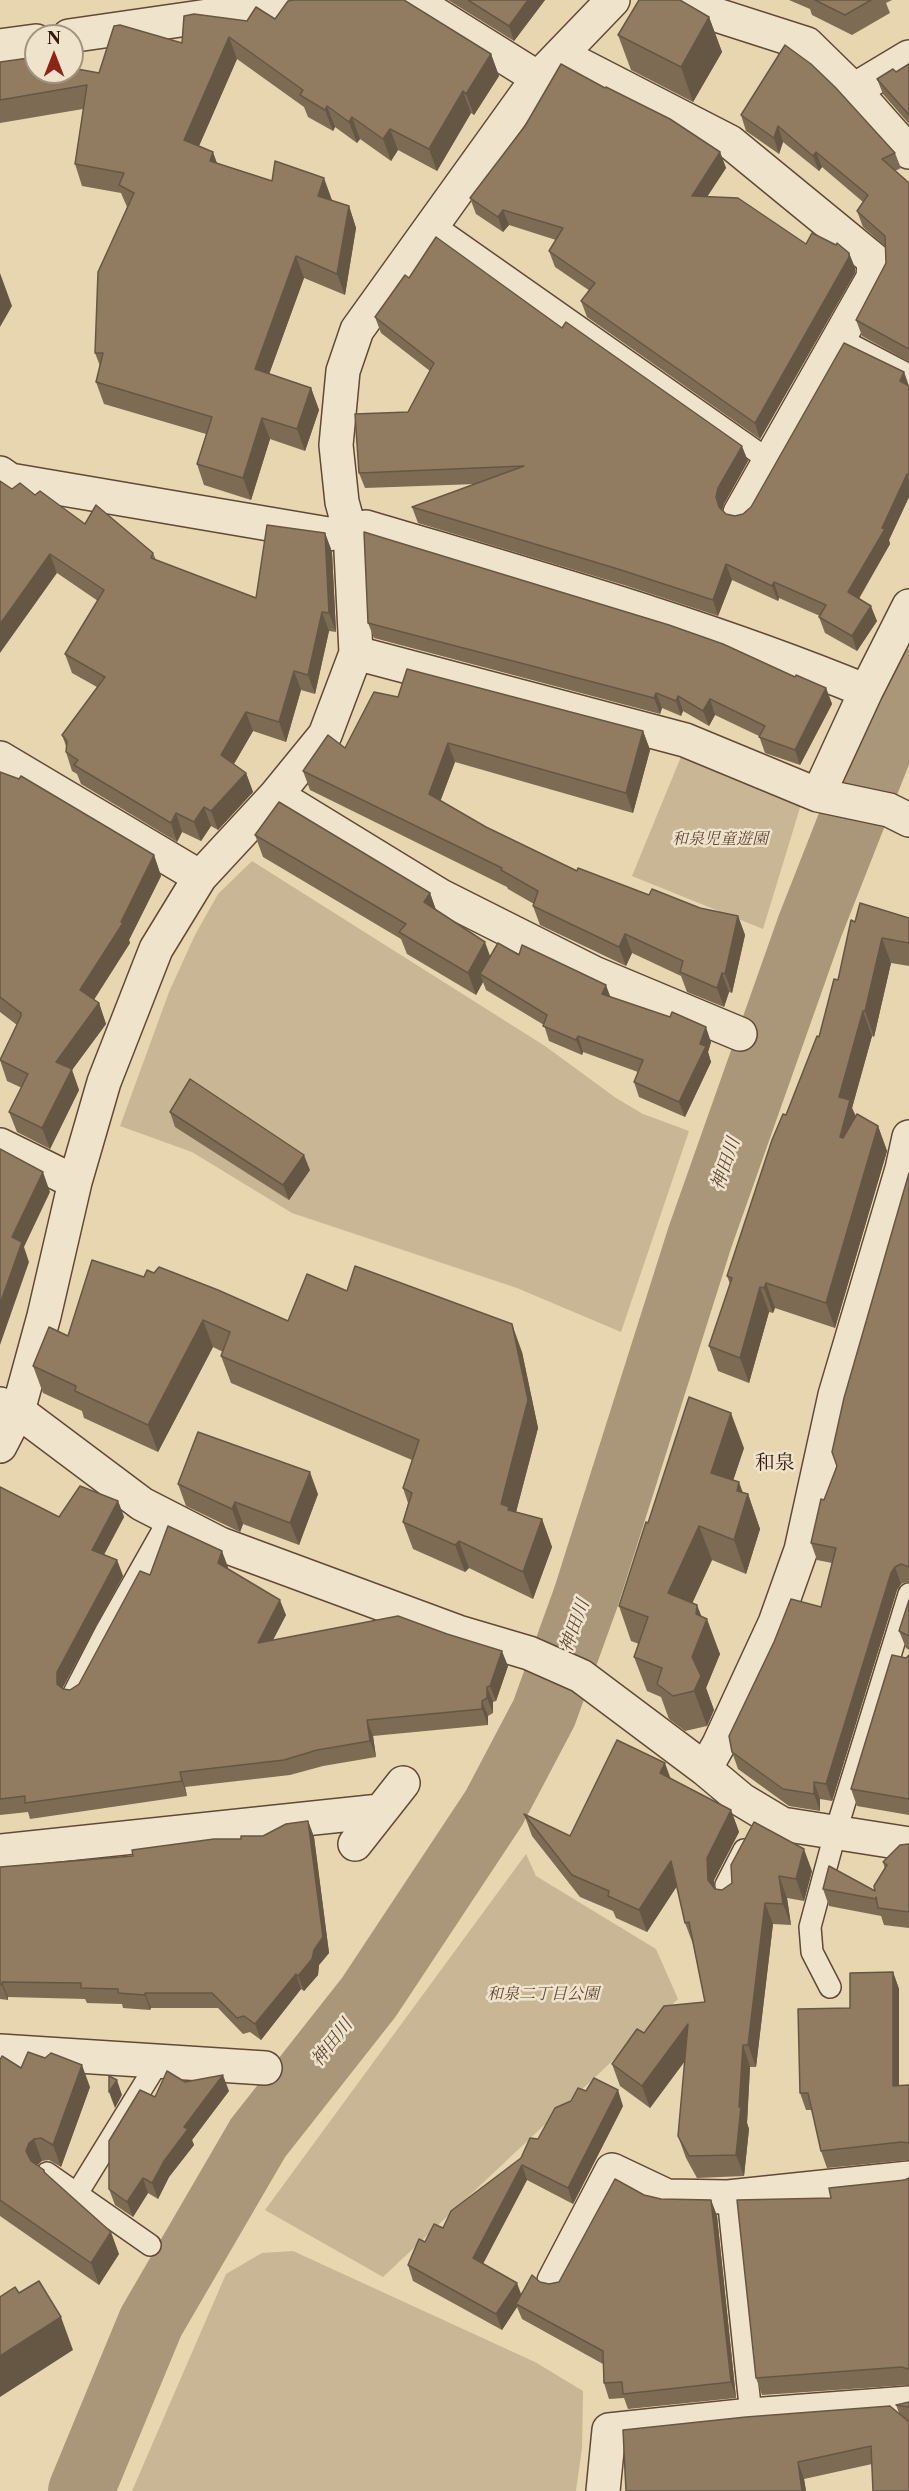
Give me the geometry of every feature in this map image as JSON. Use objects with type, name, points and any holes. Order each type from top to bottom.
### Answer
[{"type":"street","points":[[84,34],[320,0]]},
{"type":"street","points":[[412,0],[538,78]]},
{"type":"street","points":[[0,1446],[9,1407],[44,1316],[75,1182],[104,1082],[156,949],[200,877],[276,795],[325,735],[356,653],[350,531],[342,502],[336,445],[343,371],[357,330],[538,78],[614,0]]},
{"type":"street","points":[[670,0],[807,44],[854,90],[909,152]]},
{"type":"street","points":[[0,46],[24,43]]},
{"type":"street","points":[[561,55],[730,142],[874,260],[873,278],[740,513]]},
{"type":"street","points":[[854,90],[909,57]]},
{"type":"street","points":[[0,473],[10,480],[328,534],[366,527],[656,614],[814,669],[866,691]]},
{"type":"street","points":[[821,796],[866,691],[909,606]]},
{"type":"street","points":[[356,653],[685,740],[821,796],[889,810],[909,820]]},
{"type":"street","points":[[0,758],[200,877]]},
{"type":"street","points":[[276,795],[441,896],[594,973],[740,1034]]},
{"type":"street","points":[[705,1769],[775,1623],[801,1550],[835,1395],[902,1169],[909,1137]]},
{"type":"street","points":[[0,1145],[75,1182]]},
{"type":"street","points":[[9,1407],[142,1504],[230,1547],[458,1632],[542,1658],[581,1676],[705,1769],[742,1800],[782,1824],[909,1844]]},
{"type":"street","points":[[355,1844],[403,1783]]},
{"type":"street","points":[[0,1851],[380,1811]]},
{"type":"street","points":[[0,2051],[264,2068]]},
{"type":"street","points":[[554,2281],[612,2170],[667,2196],[728,2197],[909,2178]]},
{"type":"street","points":[[603,2491],[609,2430],[751,2415],[909,2403]]},
{"type":"lane","points":[[431,224],[770,461]]},
{"type":"lane","points":[[840,339],[909,375]]},
{"type":"lane","points":[[74,1693],[170,1518]]},
{"type":"lane","points":[[830,1987],[812,1953],[810,1927],[835,1834],[899,1659],[909,1593]]},
{"type":"lane","points":[[728,1899],[726,1885],[763,1813]]},
{"type":"lane","points":[[78,2192],[158,2062]]},
{"type":"lane","points":[[47,2173],[78,2192],[150,2245]]},
{"type":"lane","points":[[728,2197],[751,2415]]},
{"type":"green space","name":"和泉児童遊園","points":[[685,747],[802,801],[763,929],[632,876]]},
{"type":"green space","points":[[252,861],[545,1046],[616,1098],[643,1114],[689,1131],[621,1332],[517,1288],[292,1213],[192,1152],[120,1126],[169,992],[195,935],[218,894]]},
{"type":"green space","name":"和泉二丁目公園","points":[[526,1854],[536,1876],[656,1949],[678,1999],[383,2277],[265,2210]]},
{"type":"green space","points":[[293,2251],[535,2362],[583,2391],[582,2448],[576,2491],[132,2491],[226,2274],[262,2253]]},
{"type":"building","points":[[404,0],[491,54],[466,94],[463,91],[429,149],[390,129],[383,139],[352,117],[349,122],[327,106],[325,110],[300,95],[303,90],[229,37],[184,140],[213,152],[210,161],[272,181],[275,161],[324,178],[318,196],[349,206],[337,274],[296,256],[255,369],[311,388],[297,429],[262,418],[243,478],[197,464],[212,417],[96,382],[103,353],[95,353],[98,272],[134,193],[119,185],[124,173],[75,164],[87,85],[0,100],[0,62],[24,59],[24,84],[84,84],[84,70],[99,73],[114,26],[120,25],[182,43],[184,16],[194,14],[247,21],[256,7],[275,19],[288,1]]},
{"type":"building","points":[[468,0],[528,0],[509,26]]},
{"type":"building","points":[[639,0],[680,0],[709,17],[681,67],[618,35]]},
{"type":"building","points":[[815,0],[871,0],[845,15]]},
{"type":"building","points":[[785,45],[811,64],[835,87],[895,153],[882,159],[909,183],[909,349],[856,320],[886,263],[885,236],[857,211],[868,195],[816,152],[813,156],[778,126],[774,138],[741,115]]},
{"type":"building","points":[[561,64],[670,119],[720,152],[692,196],[738,198],[806,244],[812,233],[836,245],[837,243],[849,253],[849,257],[755,423],[581,301],[595,283],[549,251],[563,228],[503,210],[498,217],[470,198],[525,126]]},
{"type":"building","points":[[909,64],[909,115],[877,79],[893,69],[896,72]]},
{"type":"building","points":[[436,237],[562,328],[566,322],[742,446],[718,488],[716,497],[719,507],[726,514],[735,516],[743,514],[751,507],[844,343],[904,372],[900,381],[909,386],[909,475],[907,474],[882,528],[885,529],[848,592],[871,606],[852,636],[819,617],[826,605],[774,582],[772,586],[726,564],[713,600],[412,507],[524,466],[359,473],[355,414],[408,412],[434,363],[375,317],[405,275],[409,278]]},
{"type":"building","points":[[0,481],[12,489],[20,483],[35,495],[40,491],[85,524],[96,505],[153,553],[151,558],[256,598],[267,525],[325,533],[329,613],[322,612],[308,675],[294,671],[279,722],[246,712],[221,755],[246,773],[211,811],[204,807],[194,822],[176,813],[171,823],[74,765],[78,760],[66,752],[67,741],[62,735],[105,677],[65,654],[104,590],[50,554],[0,624]]},
{"type":"building","points":[[364,532],[669,625],[723,644],[795,677],[796,675],[826,688],[795,750],[759,737],[765,726],[710,699],[703,711],[678,696],[676,701],[656,693],[654,698],[368,623]]},
{"type":"building","points":[[407,669],[643,731],[626,793],[448,743],[429,794],[486,827],[577,871],[578,868],[649,895],[652,889],[700,908],[738,916],[725,974],[722,973],[717,988],[680,972],[683,961],[625,934],[619,947],[533,906],[538,891],[501,870],[502,868],[303,771],[328,735],[345,748],[374,692],[398,697]]},
{"type":"building","points":[[0,772],[19,779],[21,776],[154,855],[121,922],[123,923],[80,990],[99,1003],[56,1062],[72,1069],[42,1128],[9,1112],[28,1074],[0,1060],[21,1013],[0,997]]},
{"type":"building","points":[[279,802],[430,893],[424,902],[485,942],[468,973],[399,932],[406,924],[255,835]]},
{"type":"building","points":[[860,903],[909,918],[909,943],[882,938],[865,1011],[863,1011],[839,1097],[850,1100],[840,1137],[843,1138],[857,1114],[878,1126],[826,1303],[766,1283],[764,1288],[760,1287],[740,1358],[709,1346],[732,1278],[727,1276],[772,1140],[783,1114],[786,1115],[817,1036],[819,1037],[834,979],[838,980],[851,920],[855,922]]},
{"type":"building","points":[[498,943],[519,955],[522,945],[606,985],[602,994],[670,1017],[672,1012],[706,1027],[700,1044],[706,1046],[679,1102],[634,1082],[643,1060],[578,1036],[576,1040],[543,1026],[547,1015],[480,974]]},
{"type":"building","points":[[190,1079],[304,1155],[283,1185],[170,1112]]},
{"type":"building","points":[[0,1149],[43,1172],[12,1237],[22,1242],[0,1304]]},
{"type":"building","points":[[909,1173],[909,1567],[901,1564],[891,1573],[826,1784],[814,1782],[814,1794],[783,1789],[732,1752],[729,1736],[774,1642],[791,1599],[821,1607],[836,1548],[811,1543],[821,1499],[824,1500],[837,1466],[832,1452],[844,1398]]},
{"type":"building","points":[[92,1260],[144,1277],[147,1270],[154,1273],[159,1267],[288,1321],[307,1274],[347,1291],[355,1266],[512,1324],[528,1400],[501,1504],[509,1507],[508,1510],[542,1519],[523,1572],[459,1541],[455,1545],[403,1522],[412,1493],[403,1488],[419,1440],[221,1356],[230,1332],[203,1320],[148,1425],[75,1391],[76,1386],[33,1366],[49,1327],[68,1336]]},
{"type":"building","points":[[689,1397],[731,1413],[711,1473],[739,1482],[737,1491],[748,1494],[734,1540],[699,1526],[668,1593],[697,1605],[696,1614],[707,1619],[692,1657],[701,1676],[694,1691],[673,1696],[657,1684],[662,1668],[634,1657],[648,1617],[619,1606]]},
{"type":"building","points":[[198,1432],[310,1472],[290,1523],[235,1502],[232,1509],[178,1484]]},
{"type":"building","points":[[80,1486],[118,1501],[92,1550],[117,1560],[57,1672],[57,1684],[63,1689],[70,1690],[79,1684],[140,1571],[150,1575],[168,1526],[222,1551],[218,1563],[280,1600],[258,1643],[398,1616],[502,1651],[490,1686],[487,1687],[487,1698],[482,1701],[482,1709],[367,1720],[370,1741],[317,1750],[284,1760],[180,1772],[182,1781],[25,1803],[25,1796],[0,1799],[0,1487],[59,1517]]},
{"type":"building","points":[[909,1600],[909,1636],[899,1631]]},
{"type":"building","points":[[892,1655],[906,1658],[909,1655],[909,1799],[851,1789]]},
{"type":"building","points":[[617,1740],[665,1763],[660,1773],[731,1810],[707,1858],[708,1880],[715,1889],[722,1890],[732,1883],[731,1865],[754,1822],[804,1849],[796,1879],[779,1876],[783,1904],[765,1903],[748,2045],[743,2045],[739,2107],[741,2107],[736,2155],[689,2156],[678,2136],[688,2024],[642,2086],[612,2064],[637,2029],[644,2033],[664,2006],[705,2002],[689,1922],[685,1923],[671,1861],[639,1910],[608,1896],[609,1891],[572,1875],[524,1814],[570,1836]]},
{"type":"building","points":[[308,1821],[323,1937],[314,1950],[312,1959],[298,1976],[296,1974],[255,2024],[244,2016],[237,2018],[212,1993],[145,1993],[145,1995],[118,1993],[118,1989],[81,1988],[81,1983],[2,1982],[2,1985],[0,1984],[0,1867],[133,1856],[132,1850],[214,1839],[241,1839],[241,1836],[263,1836],[286,1824]]},
{"type":"building","points":[[909,1844],[909,1912],[878,1908],[876,1897],[876,1899],[823,1889],[829,1866],[875,1891],[874,1886],[887,1865],[883,1862],[900,1845]]},
{"type":"building","points":[[893,1972],[893,2086],[909,2085],[909,2143],[821,2151],[808,2093],[800,2093],[798,2009],[850,2008],[850,1973]]},
{"type":"building","points":[[28,2052],[45,2058],[51,2053],[82,2065],[53,2145],[41,2138],[34,2139],[29,2143],[26,2151],[31,2161],[44,2170],[111,2232],[91,2263],[0,2200],[0,2060],[2,2056],[21,2068]]},
{"type":"building","points":[[167,2071],[185,2082],[223,2075],[184,2127],[188,2129],[164,2161],[152,2183],[143,2178],[127,2202],[109,2189],[109,2141],[140,2090],[155,2097]]},
{"type":"building","points":[[109,2076],[117,2080],[109,2092]]},
{"type":"building","points":[[594,2078],[618,2090],[568,2188],[522,2165],[473,2258],[517,2283],[496,2314],[408,2265],[419,2239],[425,2242],[434,2224],[443,2228],[451,2211],[521,2158],[530,2138],[538,2139],[555,2108],[571,2101],[578,2088],[586,2091]]},
{"type":"building","points":[[909,2178],[909,2369],[901,2367],[756,2378],[737,2200],[831,2198],[829,2188]]},
{"type":"building","points":[[615,2179],[644,2195],[661,2199],[711,2200],[731,2382],[623,2394],[622,2382],[604,2383],[603,2351],[516,2304],[532,2275],[540,2282],[549,2284],[559,2282]]},
{"type":"building","points":[[39,2281],[61,2317],[0,2356],[0,2297],[15,2287],[19,2293]]},
{"type":"building","points":[[909,2402],[909,2407],[896,2405]]},
{"type":"building","points":[[890,2406],[909,2422],[909,2491],[873,2491],[871,2446],[798,2462],[802,2491],[626,2491],[623,2430],[746,2417]]},
{"type":"waterway","name":"神田川","points":[[81,2491],[151,2322],[258,2138],[369,1997],[494,1808],[544,1713],[586,1597],[700,1237],[810,926],[902,692],[909,682]]},
{"type":"district","name":"和泉","points":[[775,1463]]}]
